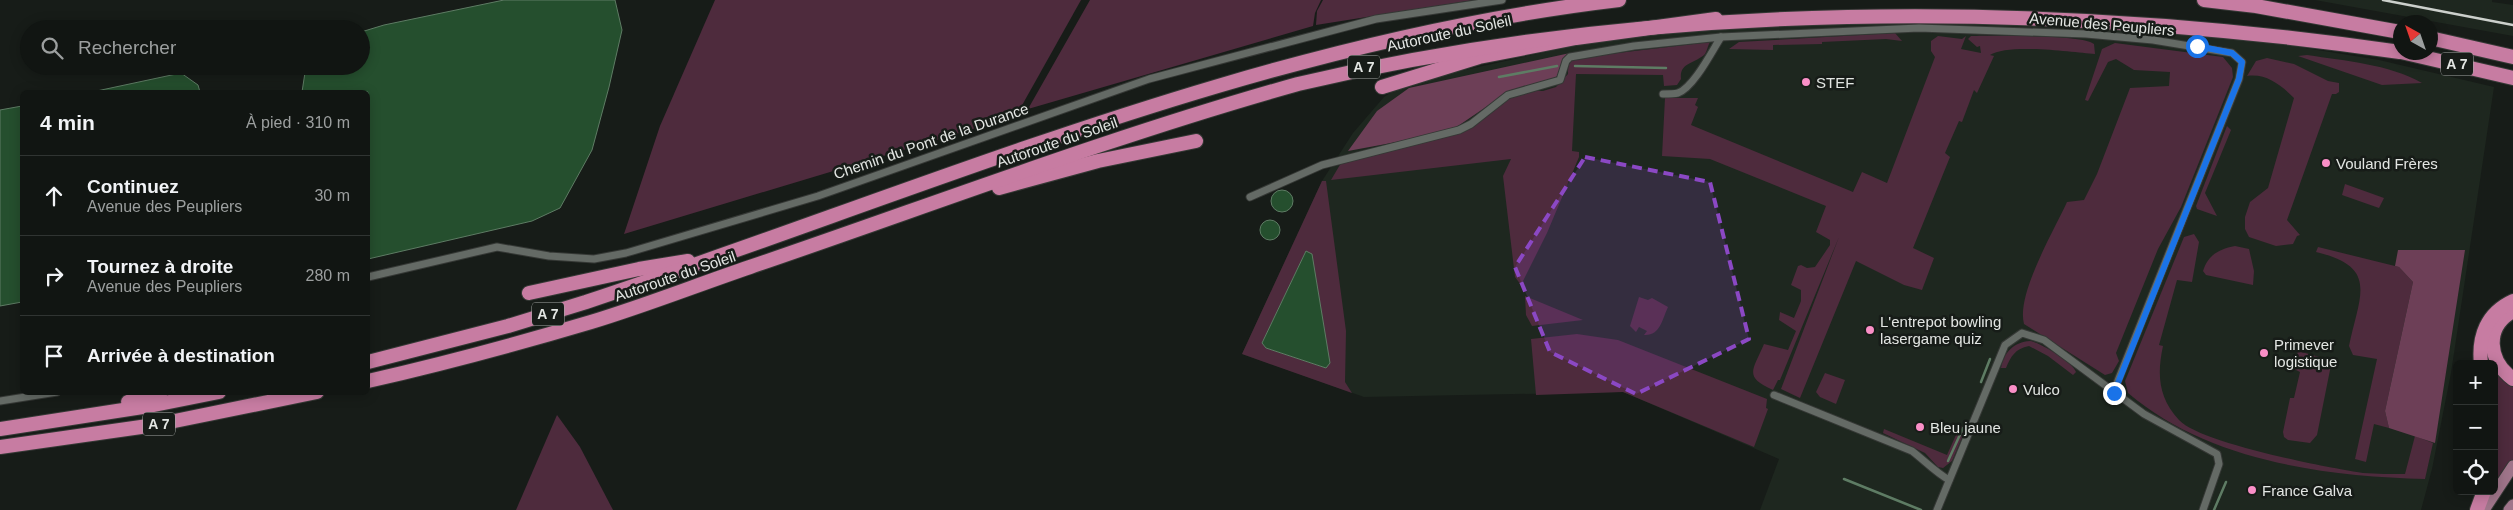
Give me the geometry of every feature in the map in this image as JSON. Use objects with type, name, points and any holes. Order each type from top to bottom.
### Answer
[{"type":"highway","name":"Autoroute du Soleil","points":[[370,361],[508,326],[586,302],[726,255],[1101,122],[1219,85],[1364,46],[1445,28],[1525,13],[1619,0]]},
{"type":"highway","points":[[2204,0],[2266,8],[2393,31]]},
{"type":"highway","points":[[1824,4],[1872,3]]},
{"type":"highway","points":[[1959,3],[2016,4]]},
{"type":"highway","points":[[1382,87],[1489,55],[1576,38],[1749,14],[1785,5]]},
{"type":"highway","name":"Autoroute du Soleil","points":[[370,381],[435,365],[594,321],[1111,140],[1228,104],[1363,67],[1530,33],[1666,14],[1755,7]]},
{"type":"highway","name":"A 7","points":[[2083,7],[2255,26],[2393,51]]},
{"type":"highway","name":"A 7","points":[[2438,40],[2513,57]]},
{"type":"highway","name":"A 7","points":[[2435,60],[2513,78]]},
{"type":"highway","points":[[918,208],[1098,161],[1196,141]]},
{"type":"highway","points":[[529,293],[639,269],[726,255]]},
{"type":"highway","points":[[2481,360],[2482,335],[2488,322],[2498,311],[2513,301]]},
{"type":"highway","points":[[2513,311],[2502,319],[2492,338],[2494,357],[2506,374],[2513,379]]},
{"type":"highway","points":[[65,419],[150,395]]},
{"type":"highway","name":"A 7","points":[[0,429],[202,395]]},
{"type":"highway","name":"A 7","points":[[0,447],[155,425],[302,395]]},
{"type":"highway","points":[[2477,510],[2483,495]]},
{"type":"main road","points":[[2484,510],[2513,466]]},
{"type":"main road","points":[[2509,510],[2513,505]]},
{"type":"street","name":"Chemin du Pont de la Durance","points":[[370,277],[497,247],[549,256],[594,259],[626,253],[818,196],[1149,79],[1376,19],[1502,0]]},
{"type":"street","name":"Avenue des Peupliers","points":[[1250,197],[1322,165],[1459,130],[1470,124],[1508,95],[1560,80],[1566,61],[1570,57],[1634,46],[1721,37],[1872,29],[2002,30],[2086,34],[2162,42],[2232,53],[2242,62],[2239,79],[2114,393]]},
{"type":"street","points":[[1663,94],[1679,93],[1686,87],[1698,74],[1721,37]]},
{"type":"street","points":[[1937,510],[2005,345],[2015,336],[2022,333],[2044,340],[2152,419],[2217,454],[2219,464],[2203,510]]},
{"type":"street","points":[[0,401],[38,395]]},
{"type":"street","points":[[1774,395],[1912,451],[1934,472],[1949,480]]},
{"type":"highlighted area","points":[[1585,157],[1710,182],[1749,339],[1636,394],[1550,352],[1515,267]]},
{"type":"shaded area","points":[[504,0],[615,0],[622,30],[609,87],[592,150],[560,208],[532,221],[370,259],[370,90],[302,90],[305,75],[370,75],[370,29]]},
{"type":"shaded area","points":[[715,0],[1081,0],[1016,116],[624,234],[660,126]]},
{"type":"shaded area","points":[[1090,0],[1321,0],[1315,13],[1313,26],[1028,109]]},
{"type":"shaded area","points":[[1323,0],[1474,0],[1316,25],[1317,11]]},
{"type":"shaded area","points":[[2315,0],[2492,0],[2492,2],[2513,5],[2513,36],[2438,22],[2438,15],[2398,15]]},
{"type":"shaded area","points":[[1809,13],[2094,21],[2293,46],[2379,60],[2494,87],[2451,373],[2432,469],[2421,510],[1760,510],[1779,459],[1623,392],[1364,397],[1242,354],[1322,181],[1353,133],[1384,97],[1406,83],[1591,42]]},
{"type":"shaded area","points":[[1895,33],[1902,41],[1886,39],[1822,42],[1822,44],[1773,45],[1773,50],[1729,49],[1739,42]]},
{"type":"shaded area","points":[[1938,36],[1962,39],[1966,36],[1961,49],[1981,53],[1980,46],[1977,47],[1968,39],[1971,36],[2036,36],[2073,39],[2094,44],[2095,54],[2025,49],[1999,51],[1990,55],[1994,56],[1977,93],[1974,90],[1962,122],[1959,121],[1945,153],[1950,157],[1913,248],[1934,258],[1922,290],[1904,285],[1856,261],[1800,398],[1781,389],[1839,237],[1780,380],[1778,380],[1773,390],[1757,381],[1754,377],[1754,367],[1764,344],[1788,350],[1796,331],[1779,320],[1780,312],[1794,318],[1801,301],[1801,290],[1791,285],[1798,266],[1815,267],[1830,245],[1830,240],[1816,232],[1826,206],[1710,159],[1662,156],[1665,98],[1698,98],[1695,105],[1698,107],[1691,125],[1853,192],[1862,172],[1887,183],[1935,57],[1931,51],[1931,41]]},
{"type":"shaded area","points":[[1710,42],[1705,54],[1682,69],[1681,79],[1677,85],[1664,86],[1663,75],[1576,74],[1572,151],[1579,152],[1579,157],[1547,233],[1521,285],[1515,277],[1503,176],[1511,159],[1331,180],[1341,163],[1463,132],[1510,97],[1529,91],[1543,91],[1556,87],[1568,74],[1569,64],[1576,58]]},
{"type":"shaded area","points":[[2115,43],[2223,57],[2232,68],[2233,77],[2181,207],[2158,249],[2116,353],[2119,361],[2112,373],[2105,375],[2024,324],[2023,311],[2031,280],[2046,245],[2067,202],[2084,200],[2097,174],[2130,88],[2169,86],[2170,72],[2134,70],[2116,59],[2108,62],[2088,101],[2085,100],[2102,49]]},
{"type":"shaded area","points":[[1570,53],[1564,58],[1559,73],[1554,80],[1511,90],[1455,128],[1402,141],[1348,151],[1377,111],[1409,88]]},
{"type":"shaded area","points":[[2307,55],[2381,67],[2422,83],[2382,85],[2298,56]]},
{"type":"shaded area","points":[[2267,58],[2294,64],[2328,81],[2339,83],[2339,92],[2332,94],[2287,220],[2300,235],[2297,236],[2293,244],[2276,246],[2249,237],[2245,229],[2245,217],[2250,202],[2268,188],[2294,98],[2267,78],[2247,76],[2256,61]]},
{"type":"shaded area","points":[[172,75],[184,75],[198,85],[199,90],[101,90]]},
{"type":"shaded area","points":[[20,106],[20,302],[0,306],[0,110]]},
{"type":"shaded area","points":[[2227,126],[2231,130],[2205,193],[2217,216],[2197,209],[2196,206]]},
{"type":"shaded area","points":[[1322,181],[1326,181],[1346,331],[1345,382],[1352,393],[1242,354]],"holes":[[[1306,251],[1326,368],[1266,348],[1262,343]]]},
{"type":"shaded area","points":[[2345,184],[2384,198],[2379,208],[2342,195]]},
{"type":"shaded area","points":[[1282,190],[1290,193],[1293,201],[1290,209],[1282,212],[1274,209],[1271,201],[1274,193]]},
{"type":"shaded area","points":[[1270,220],[1277,223],[1280,230],[1277,237],[1270,240],[1263,237],[1260,230],[1263,223]]},
{"type":"shaded area","points":[[2194,234],[2199,242],[2192,282],[2177,280],[2159,345],[2163,346],[2160,376],[2163,394],[2179,420],[2192,429],[2237,446],[2322,466],[2363,473],[2405,474],[2415,436],[2433,443],[2425,479],[2347,474],[2307,468],[2268,460],[2230,449],[2194,435],[2160,416],[2128,393],[2125,381],[2184,237]]},
{"type":"shaded area","points":[[2235,246],[2249,249],[2254,271],[2253,285],[2206,275],[2203,271],[2211,257],[2224,249]]},
{"type":"shaded area","points":[[2318,247],[2399,267],[2413,282],[2385,411],[2389,428],[2374,424],[2366,462],[2355,459],[2377,359],[2353,355],[2349,346],[2360,298],[2360,286],[2357,275],[2350,266],[2336,258],[2316,252]]},
{"type":"shaded area","points":[[2398,250],[2465,250],[2435,443],[2389,428],[2385,411],[2413,282],[2399,267],[2395,266]]},
{"type":"shaded area","points":[[1306,251],[1312,254],[1330,363],[1326,368],[1266,348],[1262,343]]},
{"type":"shaded area","points":[[1525,296],[1583,320],[1532,326],[1526,315]]},
{"type":"shaded area","points":[[1639,297],[1648,300],[1652,298],[1668,307],[1660,326],[1654,333],[1649,335],[1644,335],[1647,331],[1639,327],[1636,332],[1630,326]]},
{"type":"shaded area","points":[[1577,334],[1618,340],[1767,399],[1766,408],[1768,409],[1754,447],[1623,392],[1536,395],[1531,339]]},
{"type":"shaded area","points":[[2030,341],[2056,354],[2074,368],[2076,372],[2073,375],[2048,356],[2029,346],[2017,351],[2006,368],[2001,368],[2002,362],[2011,349],[2019,343]]},
{"type":"shaded area","points":[[2298,351],[2323,358],[2331,365],[2317,435],[2310,443],[2288,440],[2284,437],[2283,432],[2290,398],[2294,398],[2300,372],[2294,369]]},
{"type":"shaded area","points":[[2498,371],[2513,385],[2513,460],[2498,483]]},
{"type":"shaded area","points":[[1825,373],[1845,380],[1836,404],[1820,397],[1816,392]]},
{"type":"shaded area","points":[[557,415],[580,447],[613,510],[516,510]]},
{"type":"shaded area","points":[[1960,426],[1966,428],[1952,461],[1943,468],[1938,467],[1925,453],[1883,433],[1884,429],[1947,455]]},
{"type":"waterway","points":[[1499,77],[1557,66]]},
{"type":"waterway","points":[[1575,66],[1666,68]]},
{"type":"waterway","points":[[1981,382],[1990,359]]},
{"type":"waterway","points":[[1948,461],[1963,428]]},
{"type":"waterway","points":[[1844,479],[1921,510]]},
{"type":"waterway","points":[[2214,510],[2226,482]]},
{"type":"railway","points":[[2383,0],[2513,25]]},
{"type":"place","name":"STEF","points":[[1806,82]]},
{"type":"place","name":"Vouland Frères","points":[[2326,163]]},
{"type":"place","name":"L'entrepot bowling lasergame quiz","points":[[1870,330]]},
{"type":"place","name":"Primever logistique","points":[[2264,353]]},
{"type":"place","name":"Vulco","points":[[2013,389]]},
{"type":"place","name":"Bleu jaune","points":[[1920,427]]},
{"type":"place","name":"France Galva","points":[[2252,490]]},
{"type":"route","points":[[2114,393],[2239,79],[2242,62],[2232,53],[2197,46]]}]
